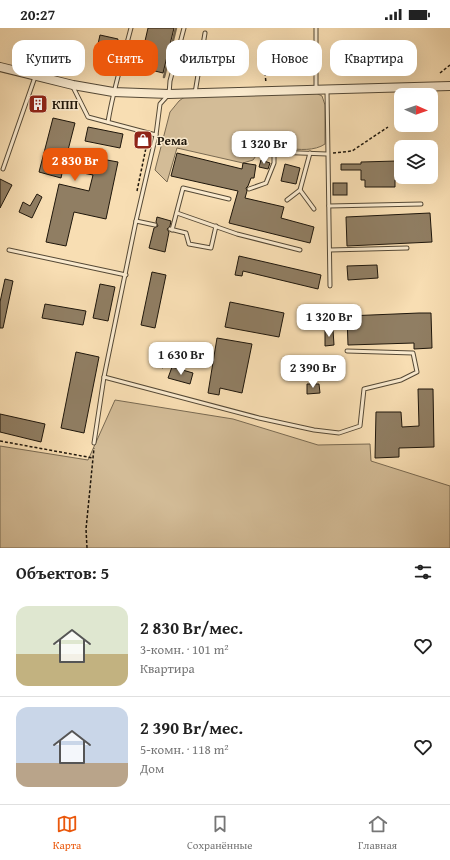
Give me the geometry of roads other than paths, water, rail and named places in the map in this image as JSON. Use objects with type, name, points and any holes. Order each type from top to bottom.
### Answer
[{"type":"street","points":[[0,67],[12,70]]},
{"type":"street","points":[[35,76],[94,90],[169,94],[266,90],[450,86]]},
{"type":"lane","points":[[108,122],[113,92],[131,28]]},
{"type":"lane","points":[[94,443],[104,377],[136,221],[156,134],[160,104],[169,94],[170,81],[184,28]]},
{"type":"lane","points":[[316,28],[316,89]]},
{"type":"lane","points":[[195,93],[205,33]]},
{"type":"lane","points":[[3,169],[35,76]]},
{"type":"lane","points":[[73,85],[88,117],[156,134]]},
{"type":"lane","points":[[327,89],[330,286]]},
{"type":"lane","points":[[249,189],[266,183],[274,163],[274,152],[328,154]]},
{"type":"lane","points":[[287,200],[300,190],[310,153]]},
{"type":"lane","points":[[216,226],[211,248],[189,244],[186,233],[171,229],[184,188],[229,199]]},
{"type":"lane","points":[[300,190],[314,209]]},
{"type":"lane","points":[[329,206],[421,204]]},
{"type":"lane","points":[[177,213],[237,234],[300,250]]},
{"type":"lane","points":[[136,221],[155,225]]},
{"type":"lane","points":[[330,250],[408,248]]},
{"type":"lane","points":[[9,250],[126,275]]},
{"type":"lane","points":[[104,377],[259,418],[314,430],[339,433],[360,426],[364,389],[401,380],[418,372],[413,354],[347,351]]},
{"type":"waterway","points":[[164,77],[176,28]]},
{"type":"place","name":"КПП","points":[[38,104]]},
{"type":"place","name":"Рема","points":[[143,140]]}]
